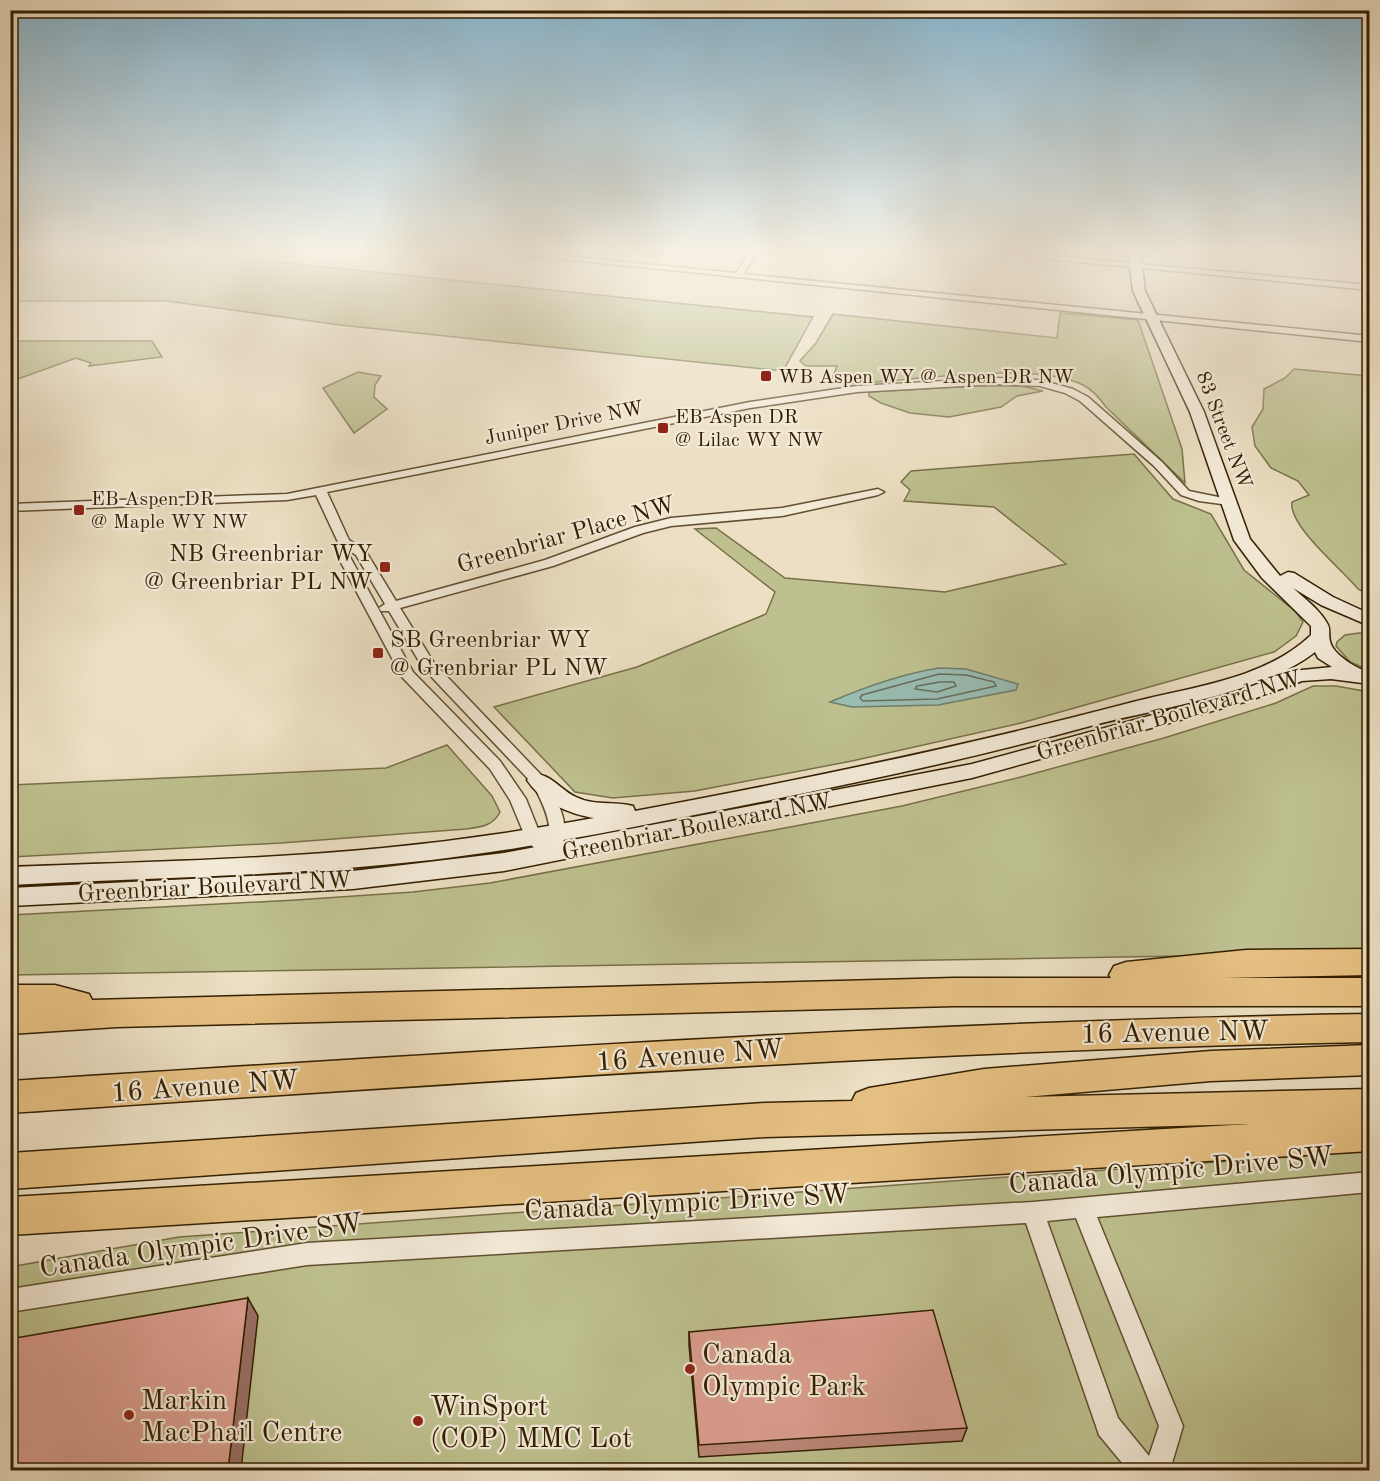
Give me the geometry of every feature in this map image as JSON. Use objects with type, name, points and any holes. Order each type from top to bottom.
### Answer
[{"type":"highway","points":[[954,992],[1246,963],[1370,962]]},
{"type":"highway","name":"16 Avenue NW","points":[[10,1020],[117,1013],[954,992],[1370,992]]},
{"type":"highway","points":[[10,999],[55,999],[117,1013]]},
{"type":"highway","name":"16 Avenue NW","points":[[10,1097],[883,1042],[1109,1032],[1370,1028]]},
{"type":"highway","points":[[765,1120],[984,1085],[1211,1066],[1370,1060]]},
{"type":"highway","points":[[10,1171],[765,1120],[1370,1105]]},
{"type":"highway","points":[[10,1216],[1370,1134]]},
{"type":"street","name":"83 Street NW","points":[[1153,319],[1197,412],[1242,540],[1255,559],[1314,617],[1320,626],[1321,647],[1332,661],[1369,679]]},
{"type":"street","points":[[1173,319],[1370,339]]},
{"type":"street","name":"Juniper Drive NW","points":[[10,508],[287,497],[750,405],[857,389],[997,381],[1040,383],[1069,391],[1084,399],[1158,464],[1185,493],[1200,498],[1229,502]]},
{"type":"street","points":[[320,490],[344,542],[344,557],[408,674],[507,782],[518,799],[533,837]]},
{"type":"street","name":"Greenbriar Place NW","points":[[374,611],[549,563],[624,535],[671,522],[782,512],[878,492]]},
{"type":"street","name":"83 Street NW","points":[[1237,526],[1270,564],[1302,588],[1370,623]]},
{"type":"street","points":[[344,542],[361,553],[428,665],[556,798],[577,808],[608,812],[671,812]]},
{"type":"street","points":[[1320,635],[1338,625],[1370,623]]},
{"type":"street","name":"Greenbriar Boulevard NW","points":[[10,897],[352,880],[468,867],[671,812],[929,761],[1063,728],[1277,667],[1301,655],[1320,635]]},
{"type":"street","name":"Greenbriar Boulevard NW","points":[[10,876],[327,860],[432,851],[533,837],[555,843],[972,771],[1241,697],[1299,675],[1330,673],[1369,679]]},
{"type":"street","points":[[538,780],[549,799],[555,843]]},
{"type":"street","name":"Canada Olympic Drive SW","points":[[10,1301],[307,1254],[1033,1212],[1370,1182]]},
{"type":"street","points":[[1083,1208],[1171,1426],[1157,1470]]},
{"type":"street","points":[[1033,1212],[1107,1426],[1144,1470]]},
{"type":"green space","points":[[298,319],[812,319],[783,371]]},
{"type":"green space","points":[[830,319],[881,319],[1057,338],[1059,319],[1138,320],[1182,449],[1185,483],[1093,392],[1083,385],[1059,377],[996,373],[830,384],[837,366],[806,366],[800,361],[816,343]]},
{"type":"green space","points":[[11,341],[152,341],[162,357],[89,366],[91,363],[76,358],[18,379],[13,377],[11,372]]},
{"type":"green space","points":[[1294,369],[1369,376],[1369,595],[1358,589],[1307,535],[1299,523],[1293,512],[1292,502],[1309,495],[1298,481],[1271,468],[1255,446],[1252,427],[1263,409],[1264,389],[1285,378]]},
{"type":"green space","points":[[358,372],[381,376],[375,385],[374,397],[387,409],[354,433],[323,388]]},
{"type":"green space","points":[[974,386],[1022,386],[1043,391],[1017,396],[1001,407],[949,417],[910,413],[881,403],[869,396],[869,392]]},
{"type":"green space","points":[[1134,454],[1173,499],[1211,514],[1244,570],[1295,611],[1303,622],[1296,636],[1274,652],[1021,723],[852,761],[695,791],[613,798],[575,792],[494,707],[637,667],[766,614],[775,592],[695,529],[716,528],[785,578],[945,592],[1066,564],[994,507],[904,501],[910,490],[901,482],[911,471]]},
{"type":"green space","points":[[1369,634],[1369,670],[1350,662],[1336,646],[1345,635]]},
{"type":"green space","points":[[1313,686],[1336,686],[1369,692],[1369,953],[11,975],[11,915],[296,900],[413,892],[490,883],[902,806],[1021,777],[1164,738],[1276,703]]},
{"type":"green space","points":[[447,745],[492,796],[500,812],[490,823],[466,829],[281,843],[11,857],[11,785],[386,768]]},
{"type":"green space","name":"Canada Olympic Park","points":[[1369,1151],[1369,1470],[11,1470],[10,1267],[179,1237]]},
{"type":"water","points":[[939,668],[966,669],[1018,684],[1016,690],[938,705],[852,707],[830,702],[883,682]]},
{"type":"building","name":"Markin MacPhail Centre","points":[[248,1298],[228,1470],[10,1470],[10,1339]]},
{"type":"building","points":[[933,1310],[967,1428],[699,1445],[689,1332]]},
{"type":"place","name":"WB Aspen WY @ Aspen DR NW","points":[[766,376]]},
{"type":"place","name":"EB Aspen DR @ Lilac WY NW","points":[[663,428]]},
{"type":"place","name":"EB Aspen DR @ Maple WY NW","points":[[79,510]]},
{"type":"place","name":"NB Greenbriar WY @ Greenbriar PL NW","points":[[385,567]]},
{"type":"place","name":"SB Greenbriar WY @ Grenbriar PL NW","points":[[378,653]]},
{"type":"place","name":"Canada Olympic Park","points":[[690,1369]]},
{"type":"place","name":"Markin MacPhail Centre","points":[[129,1415]]},
{"type":"place","name":"WinSport (COP) MMC Lot","points":[[418,1421]]}]
